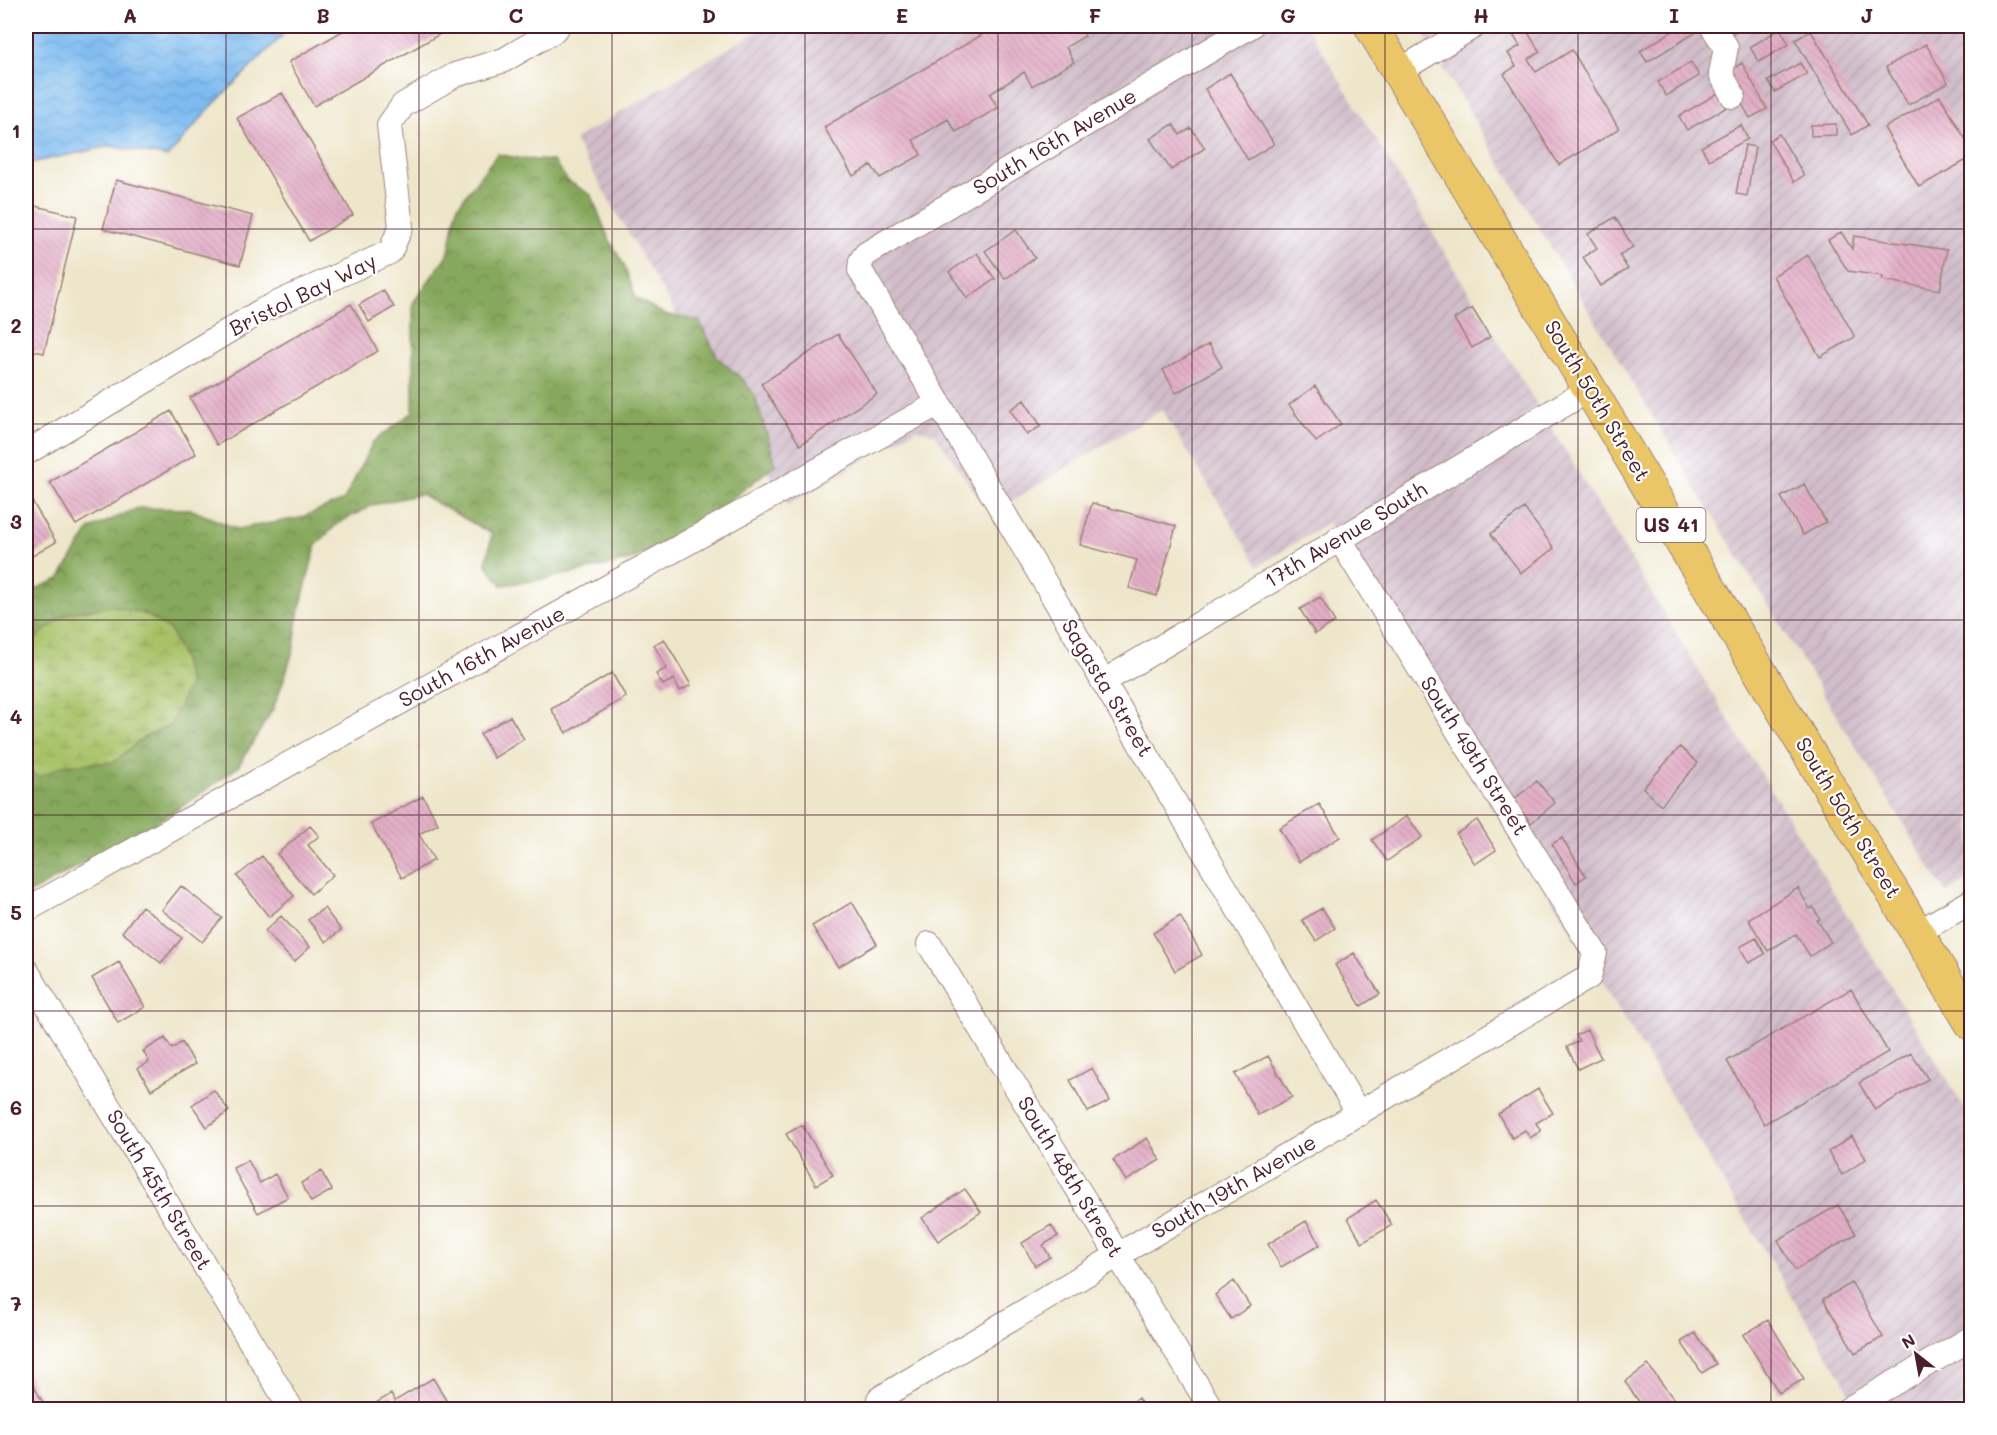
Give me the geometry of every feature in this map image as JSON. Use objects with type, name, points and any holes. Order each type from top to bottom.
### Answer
[{"type":"main road","name":"South 50th Street","points":[[1371,26],[1971,1024]]},
{"type":"street","name":"Bristol Bay Way","points":[[26,453],[263,310],[390,252],[401,227],[389,125],[403,105],[455,75],[504,60],[552,32],[558,26]]},
{"type":"street","name":"South 16th Avenue","points":[[861,261],[866,254],[1251,26]]},
{"type":"street","points":[[1399,71],[1474,26]]},
{"type":"street","points":[[1712,26],[1726,47],[1721,74],[1733,96]]},
{"type":"street","name":"Sagasta Street","points":[[861,261],[860,270],[1359,1114]]},
{"type":"street","name":"17th Avenue South","points":[[1103,681],[1590,389]]},
{"type":"street","name":"South 16th Avenue","points":[[26,910],[939,403]]},
{"type":"street","name":"South 49th Street","points":[[1339,538],[1595,953],[1589,977]]},
{"type":"street","points":[[1917,933],[1971,901]]},
{"type":"street","name":"South 48th Street","points":[[929,944],[1212,1410]]},
{"type":"street","name":"South 45th Street","points":[[26,970],[292,1410]]},
{"type":"street","name":"South 19th Avenue","points":[[883,1404],[1118,1255],[1589,977]]},
{"type":"street","points":[[1856,1407],[1971,1338]]},
{"type":"shaded area","points":[[766,26],[1307,26],[1971,1119],[1971,1409],[1860,1409],[1343,552],[1328,523],[1258,566],[1162,410],[990,514],[934,433],[917,429],[788,505],[574,140]]},
{"type":"shaded area","points":[[1419,26],[1455,26],[1428,41]]},
{"type":"shaded area","points":[[1496,26],[1971,26],[1971,879],[1946,893],[1692,482],[1443,68],[1452,56]]},
{"type":"green space","points":[[497,154],[553,161],[568,181],[591,195],[608,237],[624,265],[636,298],[663,314],[699,321],[718,358],[743,380],[754,394],[776,464],[715,512],[631,560],[547,579],[502,585],[486,564],[492,534],[421,494],[373,505],[338,523],[316,545],[298,616],[294,648],[284,679],[273,709],[238,767],[186,804],[137,834],[26,895],[26,593],[59,579],[90,529],[138,508],[190,509],[237,529],[300,518],[344,500],[373,442],[413,412],[413,303],[449,252],[457,207]]},
{"type":"green space","points":[[113,606],[147,615],[170,630],[183,660],[189,685],[170,725],[143,738],[114,762],[64,765],[39,777],[26,770],[26,683],[31,676],[26,645],[68,613]]},
{"type":"water","points":[[26,26],[286,26],[281,37],[209,109],[168,157],[110,146],[26,164]]},
{"type":"building","points":[[351,26],[454,26],[314,106],[289,62]]},
{"type":"building","points":[[997,26],[1078,26],[1085,36],[1066,47],[1074,62],[1032,86],[1024,72],[990,94],[998,108],[956,132],[948,119],[913,140],[921,155],[880,178],[871,165],[853,176],[824,127]]},
{"type":"building","points":[[1524,26],[1540,52],[1528,59],[1536,72],[1572,50],[1619,129],[1559,165],[1504,74],[1516,66],[1508,53],[1520,46],[1512,33]]},
{"type":"building","points":[[1681,26],[1690,26],[1695,33],[1647,62],[1640,51]]},
{"type":"building","points":[[1727,26],[1752,26],[1731,34]]},
{"type":"building","points":[[1780,29],[1789,44],[1759,62],[1750,47]]},
{"type":"building","points":[[1811,31],[1868,125],[1852,135],[1795,40]]},
{"type":"building","points":[[1926,44],[1948,83],[1908,105],[1886,67]]},
{"type":"building","points":[[1691,62],[1699,76],[1666,96],[1658,82]]},
{"type":"building","points":[[1742,63],[1767,109],[1750,118],[1725,73]]},
{"type":"building","points":[[1800,63],[1807,74],[1775,92],[1768,81]]},
{"type":"building","points":[[1230,73],[1274,144],[1248,160],[1205,89]]},
{"type":"building","points":[[1720,92],[1729,106],[1687,130],[1679,116]]},
{"type":"building","points":[[282,93],[353,215],[309,241],[237,118]]},
{"type":"building","points":[[1940,96],[1972,150],[1972,157],[1919,187],[1884,128]]},
{"type":"building","points":[[1173,124],[1180,135],[1191,128],[1205,148],[1171,170],[1150,139]]},
{"type":"building","points":[[1836,124],[1836,135],[1811,136],[1811,125]]},
{"type":"building","points":[[1741,125],[1748,139],[1709,160],[1701,147]]},
{"type":"building","points":[[1779,134],[1804,175],[1794,182],[1769,140]]},
{"type":"building","points":[[1745,145],[1755,147],[1747,196],[1736,194]]},
{"type":"building","points":[[116,180],[253,216],[240,265],[103,229]]},
{"type":"building","points":[[27,204],[77,216],[44,353],[26,349]]},
{"type":"building","points":[[1615,217],[1633,247],[1619,255],[1628,269],[1601,286],[1583,257],[1597,248],[1588,234]]},
{"type":"building","points":[[1016,230],[1035,258],[1005,279],[985,251]]},
{"type":"building","points":[[1841,232],[1852,249],[1854,236],[1947,250],[1940,290],[1882,280],[1883,276],[1848,271],[1828,240]]},
{"type":"building","points":[[977,253],[995,279],[967,298],[949,272]]},
{"type":"building","points":[[1808,255],[1855,337],[1820,357],[1773,276]]},
{"type":"building","points":[[383,290],[394,307],[369,322],[359,305]]},
{"type":"building","points":[[351,304],[378,351],[217,445],[190,398]]},
{"type":"building","points":[[1472,308],[1490,337],[1472,348],[1454,319]]},
{"type":"building","points":[[838,334],[877,394],[800,445],[761,384]]},
{"type":"building","points":[[1209,344],[1222,367],[1176,393],[1163,370]]},
{"type":"building","points":[[1315,386],[1341,424],[1316,442],[1289,405]]},
{"type":"building","points":[[1024,400],[1041,426],[1027,435],[1010,410]]},
{"type":"building","points":[[171,411],[196,454],[76,525],[50,482]]},
{"type":"building","points":[[1804,484],[1826,522],[1803,535],[1781,497]]},
{"type":"building","points":[[29,496],[56,542],[26,560],[26,498]]},
{"type":"building","points":[[1092,503],[1176,526],[1157,596],[1129,588],[1137,560],[1080,545]]},
{"type":"building","points":[[1524,508],[1554,548],[1521,573],[1491,534]]},
{"type":"building","points":[[1320,597],[1335,622],[1315,634],[1300,609]]},
{"type":"building","points":[[664,639],[691,685],[680,691],[674,679],[663,685],[656,674],[667,668],[654,645]]},
{"type":"building","points":[[612,673],[626,697],[566,733],[551,709]]},
{"type":"building","points":[[510,716],[524,739],[494,758],[480,734]]},
{"type":"building","points":[[1680,747],[1698,763],[1661,805],[1643,788]]},
{"type":"building","points":[[1537,781],[1555,803],[1531,823],[1513,800]]},
{"type":"building","points":[[423,796],[438,824],[419,834],[434,860],[402,878],[371,824]]},
{"type":"building","points":[[1319,804],[1340,837],[1299,862],[1279,828]]},
{"type":"building","points":[[1407,816],[1422,837],[1387,861],[1372,840]]},
{"type":"building","points":[[1477,820],[1496,850],[1475,864],[1456,834]]},
{"type":"building","points":[[310,826],[319,836],[308,845],[333,875],[311,894],[277,854]]},
{"type":"building","points":[[1562,838],[1586,876],[1576,883],[1552,844]]},
{"type":"building","points":[[262,856],[294,896],[269,917],[237,876]]},
{"type":"building","points":[[181,886],[222,918],[202,942],[162,910]]},
{"type":"building","points":[[1798,888],[1810,909],[1813,907],[1820,919],[1817,920],[1831,942],[1810,956],[1796,934],[1768,951],[1748,919]]},
{"type":"building","points":[[852,902],[877,944],[838,967],[812,926]]},
{"type":"building","points":[[142,906],[182,938],[161,963],[122,932]]},
{"type":"building","points":[[324,908],[341,930],[326,942],[308,920]]},
{"type":"building","points":[[1322,908],[1335,928],[1316,941],[1302,920]]},
{"type":"building","points":[[281,916],[310,947],[294,962],[265,931]]},
{"type":"building","points":[[1180,916],[1202,955],[1175,971],[1153,933]]},
{"type":"building","points":[[1756,938],[1765,954],[1749,963],[1740,947]]},
{"type":"building","points":[[1354,953],[1380,994],[1361,1006],[1335,965]]},
{"type":"building","points":[[119,962],[145,1007],[118,1023],[92,978]]},
{"type":"building","points":[[1851,989],[1888,1052],[1764,1124],[1727,1061]]},
{"type":"building","points":[[1587,1030],[1601,1058],[1578,1069],[1567,1047],[1579,1041],[1576,1035]]},
{"type":"building","points":[[165,1038],[172,1049],[182,1042],[195,1064],[151,1090],[138,1068],[149,1062],[143,1051]]},
{"type":"building","points":[[1911,1053],[1928,1079],[1875,1110],[1859,1083]]},
{"type":"building","points":[[1268,1056],[1292,1097],[1258,1115],[1235,1074]]},
{"type":"building","points":[[1092,1068],[1110,1101],[1088,1112],[1070,1080]]},
{"type":"building","points":[[1538,1089],[1553,1113],[1536,1123],[1541,1131],[1530,1138],[1525,1130],[1512,1138],[1498,1114]]},
{"type":"building","points":[[214,1090],[229,1111],[207,1127],[192,1105]]},
{"type":"building","points":[[802,1125],[833,1175],[816,1185],[786,1134]]},
{"type":"building","points":[[1852,1136],[1866,1159],[1842,1175],[1828,1152]]},
{"type":"building","points":[[1147,1138],[1160,1160],[1126,1181],[1113,1160]]},
{"type":"building","points":[[248,1160],[260,1183],[275,1174],[288,1197],[258,1213],[233,1168]]},
{"type":"building","points":[[321,1171],[332,1190],[311,1202],[301,1183]]},
{"type":"building","points":[[965,1189],[981,1212],[938,1241],[922,1218]]},
{"type":"building","points":[[1376,1200],[1392,1225],[1362,1243],[1348,1218]]},
{"type":"building","points":[[1838,1205],[1856,1234],[1795,1270],[1778,1240]]},
{"type":"building","points":[[1306,1221],[1320,1245],[1281,1267],[1268,1244]]},
{"type":"building","points":[[1051,1225],[1058,1236],[1043,1245],[1050,1257],[1035,1266],[1022,1243]]},
{"type":"building","points":[[1234,1281],[1250,1306],[1231,1319],[1215,1295]]},
{"type":"building","points":[[1852,1283],[1883,1337],[1855,1353],[1823,1299]]},
{"type":"building","points":[[1768,1320],[1804,1379],[1779,1393],[1743,1335]]},
{"type":"building","points":[[1695,1333],[1716,1364],[1702,1373],[1681,1342]]},
{"type":"building","points":[[1648,1365],[1682,1410],[1632,1410],[1640,1403],[1625,1382]]},
{"type":"building","points":[[26,1372],[47,1410],[26,1410]]},
{"type":"building","points":[[433,1378],[451,1409],[370,1410],[369,1407],[391,1394],[395,1401]]},
{"type":"building","points":[[1138,1398],[1145,1410],[1122,1410]]}]
